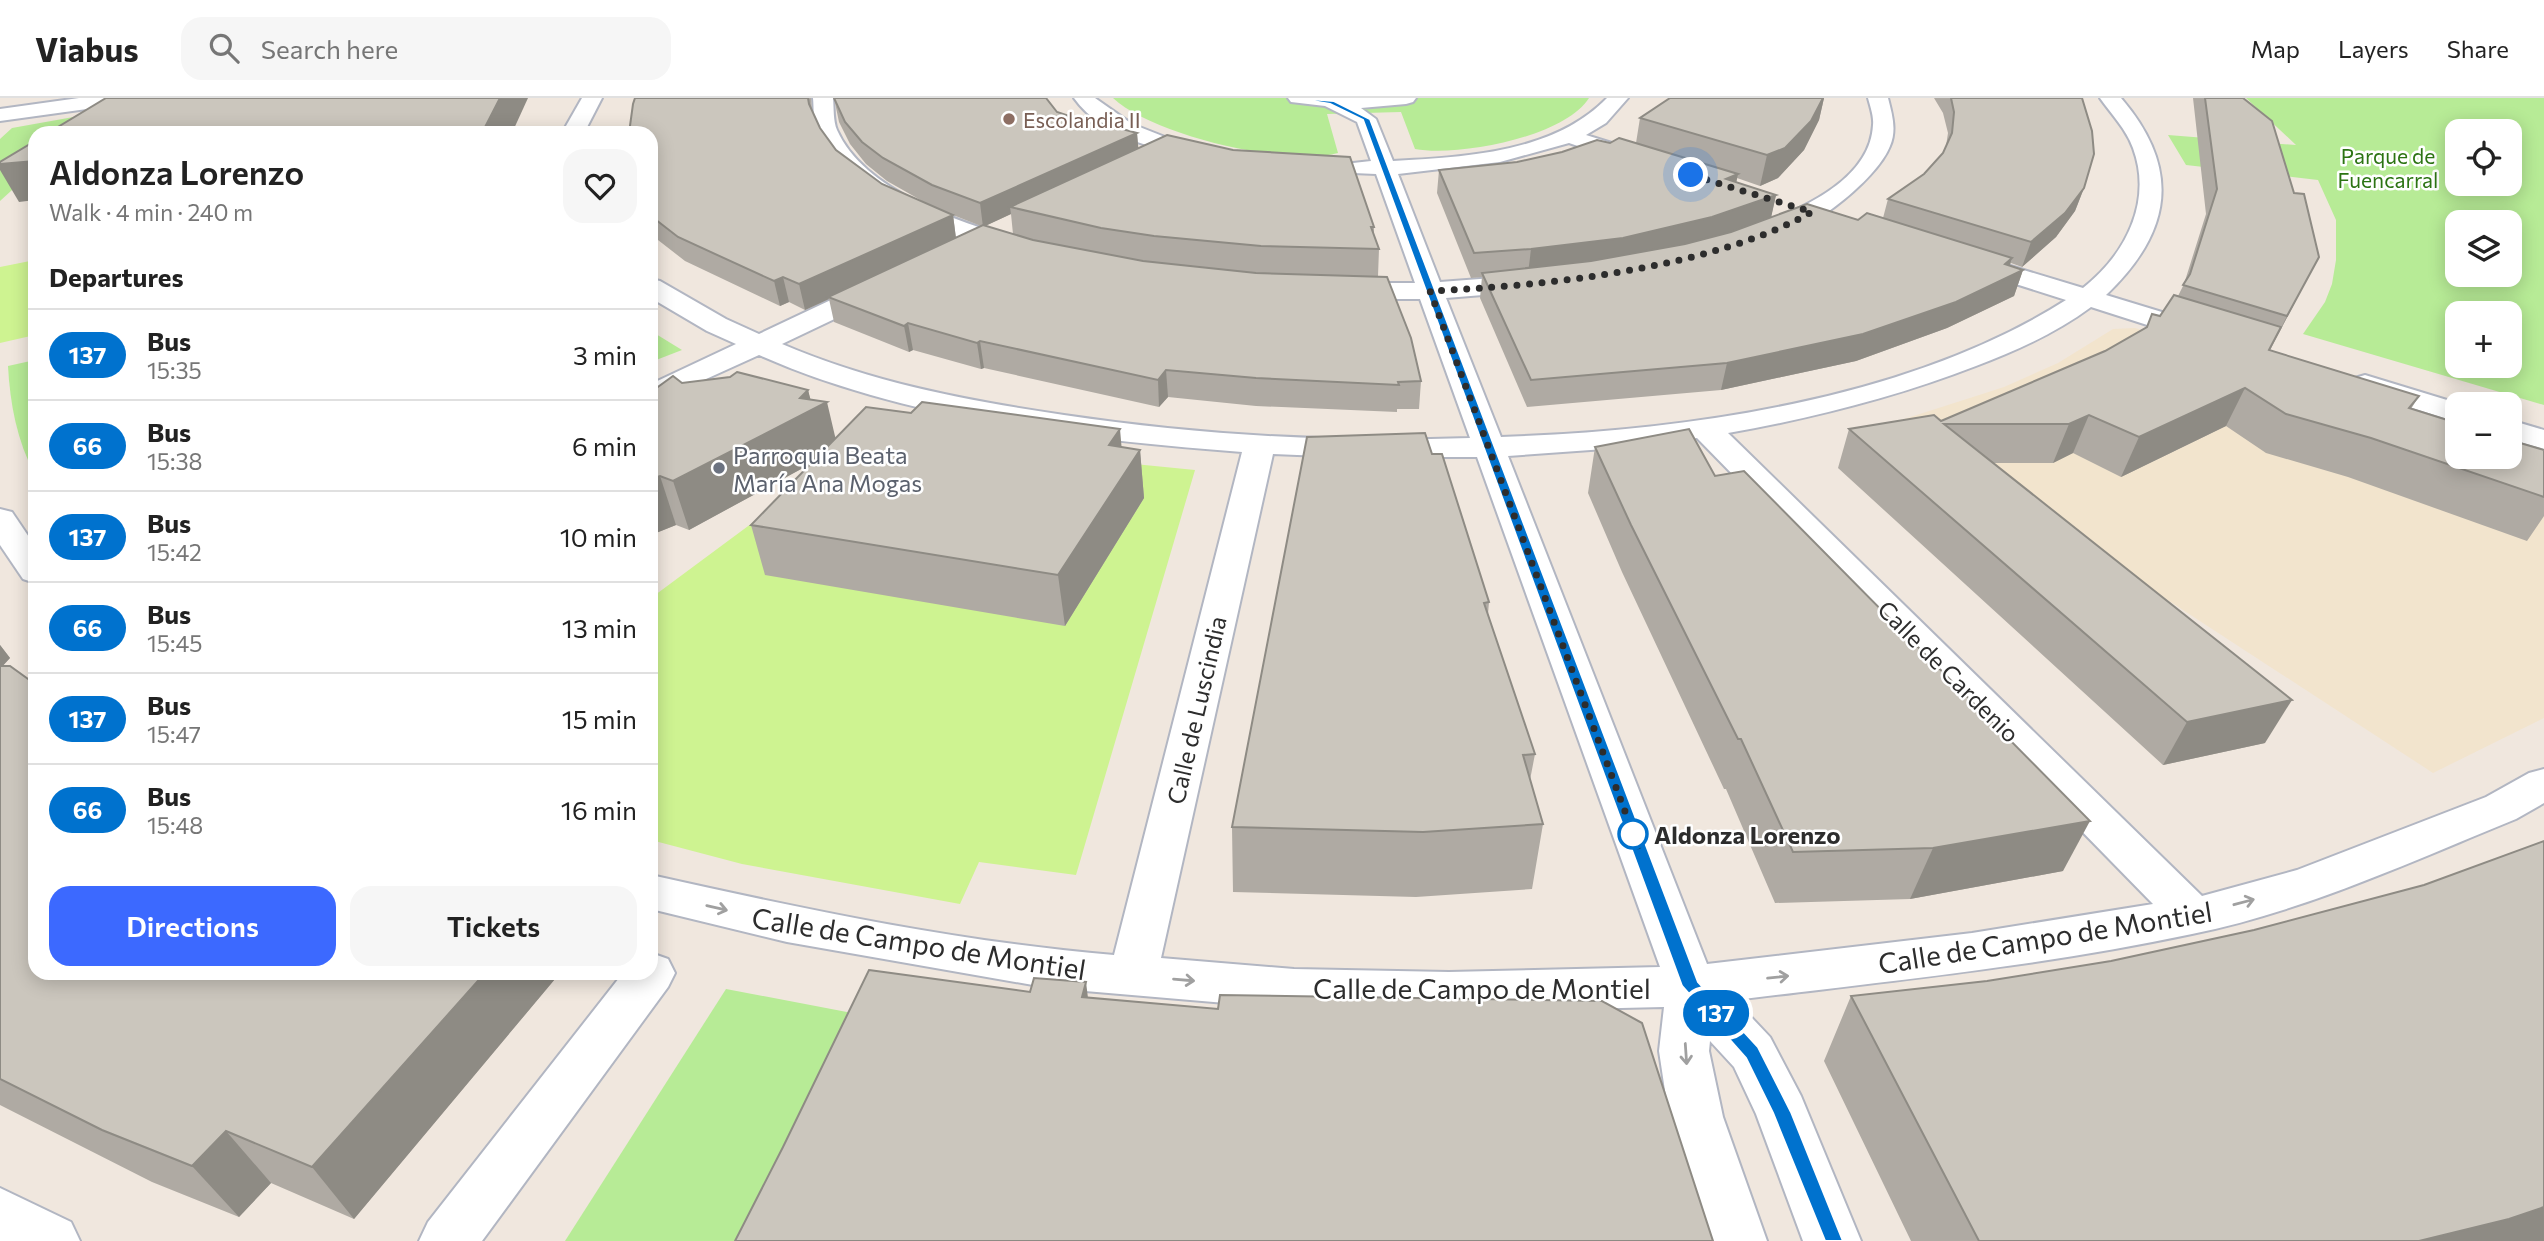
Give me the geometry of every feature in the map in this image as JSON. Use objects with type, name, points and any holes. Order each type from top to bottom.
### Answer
[{"type":"street","points":[[0,115],[123,98]]},
{"type":"street","points":[[577,126],[592,98]]},
{"type":"street","points":[[823,98],[821,110],[826,131],[839,153],[860,174],[889,195],[923,213],[984,238],[1035,252]]},
{"type":"street","points":[[1084,98],[1092,108],[1114,122],[1180,147],[1234,158]]},
{"type":"street","points":[[1298,98],[1387,106]]},
{"type":"street","points":[[1345,168],[1433,165],[1505,154],[1569,136],[1601,118],[1618,98]]},
{"type":"street","points":[[1748,239],[1812,212],[1855,180],[1880,147],[1885,127],[1878,98]]},
{"type":"street","points":[[658,291],[690,311],[758,345],[846,375],[989,411],[1124,432],[1259,445],[1343,448],[1487,447],[1639,436],[1790,412],[1918,378],[2008,343],[2053,321],[2088,298],[2123,263],[2135,244],[2150,211],[2153,192],[2152,173],[2139,136],[2110,98]]},
{"type":"street","points":[[1332,102],[1387,106]]},
{"type":"street","points":[[0,122],[88,103]]},
{"type":"street","points":[[1387,106],[1384,168],[1691,986],[1752,1052],[1782,1112],[1832,1241]]},
{"type":"street","points":[[1569,136],[1659,165]]},
{"type":"street","points":[[1149,161],[1180,147]]},
{"type":"street","points":[[1773,200],[1838,220]]},
{"type":"street","points":[[959,250],[1022,220]]},
{"type":"street","points":[[1943,253],[2221,339]]},
{"type":"street","points":[[658,392],[896,279]]},
{"type":"street","points":[[1320,290],[1430,291],[1552,281]]},
{"type":"street","points":[[2339,376],[2445,409]]},
{"type":"street","name":"Calle de Cardenio","points":[[1704,427],[2193,916]]},
{"type":"street","points":[[2522,433],[2544,440]]},
{"type":"street","name":"Calle de Luscindia","points":[[1133,976],[1259,445]]},
{"type":"street","points":[[0,519],[28,561]]},
{"type":"street","name":"Calle de Campo de Montiel","points":[[658,894],[787,924],[1050,969],[1294,989],[1449,992],[1691,986],[1972,952],[2193,916],[2307,885],[2501,808],[2544,785]]},
{"type":"street","points":[[448,1241],[646,980]]},
{"type":"street","points":[[1691,986],[1684,1051],[1696,1117],[1738,1241]]},
{"type":"street","points":[[0,1214],[51,1241]]},
{"type":"shaded area","points":[[2135,328],[2445,427],[2445,469],[2522,469],[2522,458],[2544,458],[2544,718],[2433,773],[1895,422],[2004,387],[2058,363],[2113,329]]},
{"type":"green space","points":[[1113,98],[1589,98],[1576,112],[1558,124],[1509,141],[1457,150],[1415,149],[1401,112],[1327,114],[1338,153],[1287,156],[1221,145],[1188,135],[1132,112]]},
{"type":"green space","name":"Parque de Fuencarral","points":[[2246,98],[2544,98],[2544,405],[2522,399],[2522,392],[2500,392],[2452,378],[2522,378],[2522,301],[2445,301],[2445,376],[2303,334],[2325,302],[2332,284],[2336,260],[2336,220],[2318,180],[2186,165],[2168,135],[2296,145]]},
{"type":"green space","points":[[107,111],[89,126],[28,126],[28,175],[0,201],[0,139],[12,128]]},
{"type":"green space","points":[[28,261],[28,337],[0,343],[0,267]]},
{"type":"green space","points":[[658,335],[682,350],[658,359]]},
{"type":"green space","points":[[28,362],[28,460],[15,422],[8,366]]},
{"type":"green space","points":[[890,421],[1094,460],[1195,470],[1076,875],[979,862],[960,904],[742,864],[658,842],[658,593]]},
{"type":"green space","points":[[726,989],[894,1021],[792,1241],[565,1241]]},
{"type":"building","points":[[106,98],[500,98],[486,126],[60,126]]},
{"type":"building","points":[[635,98],[808,98],[820,128],[836,150],[882,184],[953,215],[799,284],[783,277],[774,281],[678,237],[658,221],[658,126],[630,126]]},
{"type":"building","points":[[834,98],[1046,98],[1057,112],[1096,125],[1100,123],[1137,133],[980,203],[932,185],[883,158],[862,142],[845,122]]},
{"type":"building","points":[[1670,98],[1823,98],[1811,121],[1785,148],[1767,155],[1640,118]]},
{"type":"building","points":[[1951,98],[2082,98],[2092,131],[2094,154],[2084,188],[2065,213],[2031,242],[1888,199],[1924,174],[1943,153],[1952,133],[1954,112]]},
{"type":"building","points":[[2205,98],[2243,98],[2272,121],[2294,193],[2304,194],[2319,257],[2287,316],[2183,285],[2190,274],[2217,189]]},
{"type":"building","points":[[1167,135],[1233,150],[1350,157],[1379,249],[1261,246],[1154,236],[1101,228],[1010,207]]},
{"type":"building","points":[[1619,138],[1738,174],[1726,179],[1776,195],[1712,217],[1623,238],[1474,253],[1439,170],[1517,162],[1562,152],[1597,140],[1610,143]]},
{"type":"building","points":[[28,145],[28,162],[0,162]]},
{"type":"building","points":[[1807,204],[1858,220],[1867,213],[2012,258],[2005,264],[2023,270],[1956,302],[1863,334],[1727,363],[1531,380],[1482,273],[1591,261],[1685,244],[1731,232]]},
{"type":"building","points":[[983,225],[1033,240],[1143,261],[1256,273],[1387,277],[1411,338],[1421,381],[1398,382],[1399,385],[1256,378],[1166,370],[1158,380],[980,341],[977,343],[908,323],[904,326],[828,297]]},
{"type":"building","points":[[2174,295],[2281,327],[2269,350],[2419,396],[2409,408],[2445,419],[2445,463],[2371,438],[2286,414],[2245,388],[2139,437],[2089,415],[2069,424],[1944,424],[2292,700],[2187,722],[1849,429],[1934,415],[1941,421],[2105,351],[2147,327],[2152,314],[2160,316]]},
{"type":"building","points":[[737,372],[808,390],[800,398],[827,402],[673,481],[658,477],[658,387],[673,376],[682,383],[730,377]]},
{"type":"building","points":[[922,402],[1120,429],[1109,445],[1140,450],[1058,575],[751,525],[866,407],[911,413]]},
{"type":"building","points":[[1689,429],[1715,476],[1744,471],[2090,821],[1933,848],[1793,852],[1741,739],[1738,739],[1631,525],[1595,447]]},
{"type":"building","points":[[1425,433],[1432,454],[1442,454],[1489,602],[1484,603],[1535,754],[1523,755],[1543,824],[1423,832],[1232,827],[1307,437]]},
{"type":"building","points":[[2522,444],[2544,450],[2544,497],[2462,469],[2522,469]]},
{"type":"building","points":[[0,666],[10,666],[28,679],[28,980],[479,980],[312,1167],[226,1131],[192,1166],[102,1130],[0,1079]]},
{"type":"building","points":[[2544,841],[2544,1207],[2509,1219],[2419,1241],[1979,1241],[1851,996],[1987,981],[2111,961],[2254,930],[2424,885]]},
{"type":"building","points":[[869,970],[1030,992],[1034,978],[1086,982],[1082,997],[1218,1009],[1220,995],[1602,1001],[1642,1023],[1713,1241],[735,1241]]},
{"type":"bus line","name":"137","points":[[1298,98],[1332,102],[1366,119],[1691,986],[1752,1052],[1782,1112],[1832,1241]]},
{"type":"place","name":"Escolandia II","points":[[1009,119]]},
{"type":"place","name":"Parroquia Beata María Ana Mogas","points":[[719,468]]},
{"type":"place","name":"Aldonza Lorenzo","points":[[1633,834]]},
{"type":"route","points":[[1633,834],[1638,846],[1430,291],[1552,281],[1667,262],[1748,239],[1812,212],[1691,175]]}]
